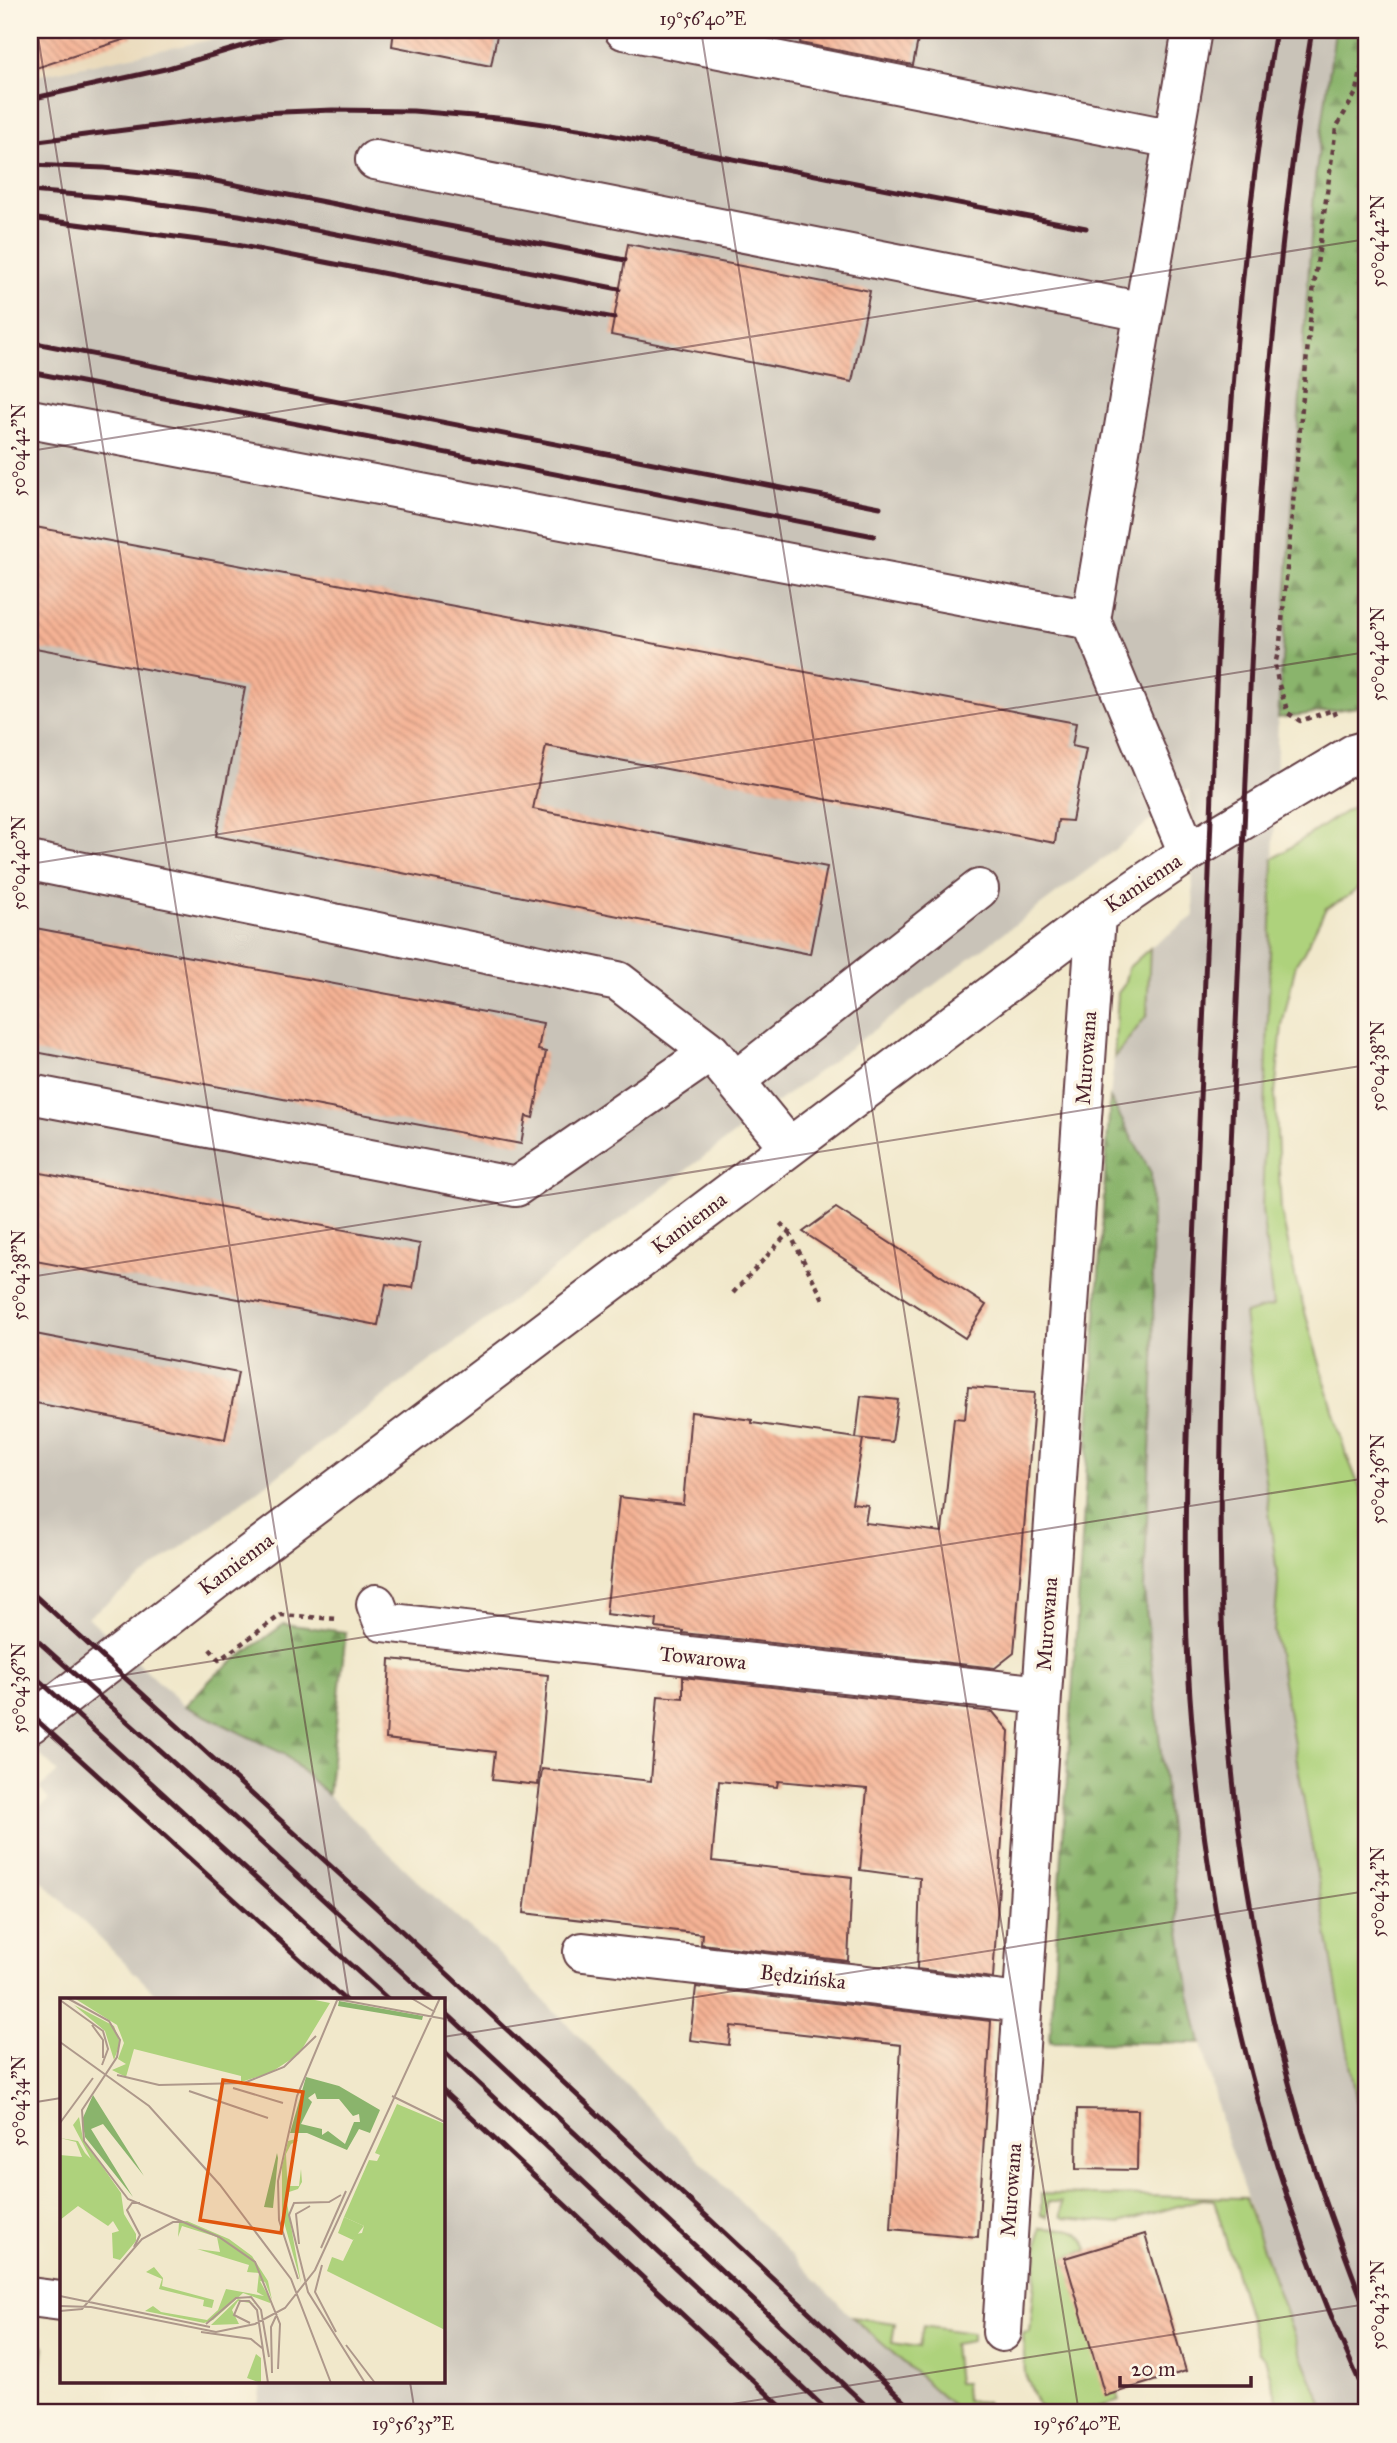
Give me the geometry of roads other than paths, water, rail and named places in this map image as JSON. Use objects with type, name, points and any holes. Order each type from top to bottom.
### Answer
[{"type":"street","points":[[624,30],[1173,139]]},
{"type":"street","points":[[1188,853],[1091,620],[1192,30]]},
{"type":"street","points":[[376,160],[1144,312]]},
{"type":"street","points":[[30,419],[1091,620]]},
{"type":"street","name":"Kamienna","points":[[30,1724],[217,1579],[1096,916],[1188,853],[1360,752]]},
{"type":"street","points":[[30,862],[618,981],[711,1052],[789,1147]]},
{"type":"street","points":[[735,1081],[979,889]]},
{"type":"street","name":"Murowana","points":[[1002,2332],[1042,1695],[1096,916]]},
{"type":"street","points":[[30,1094],[516,1187],[711,1052]]},
{"type":"street","name":"Towarowa","points":[[379,1613],[1042,1695]]},
{"type":"street","name":"Będzińska","points":[[583,1952],[1022,2003]]},
{"type":"street","points":[[30,2297],[60,2301]]},
{"type":"railway","points":[[30,99],[165,69],[297,30]]},
{"type":"railway","points":[[1276,30],[1245,254],[1226,479],[1191,1316],[1186,1490],[1186,1621],[1195,1760],[1207,1854],[1243,2040],[1267,2132],[1296,2222],[1329,2311],[1367,2398]]},
{"type":"railway","points":[[1312,30],[1281,254],[1270,366],[1255,592],[1224,1336],[1220,1544],[1230,1753],[1251,1908],[1267,1993],[1312,2161],[1367,2313]]},
{"type":"railway","points":[[30,142],[258,113],[413,111],[509,119],[585,130],[1086,228]]},
{"type":"railway","points":[[30,165],[104,168],[200,178],[625,260]]},
{"type":"railway","points":[[30,191],[124,199],[239,215],[619,289]]},
{"type":"railway","points":[[30,218],[237,245],[614,318]]},
{"type":"railway","points":[[30,342],[880,507]]},
{"type":"railway","points":[[30,372],[874,536]]},
{"type":"railway","points":[[30,1591],[393,1923],[917,2413]]},
{"type":"railway","points":[[30,1634],[430,1998]]},
{"type":"railway","points":[[30,1672],[387,1998]]},
{"type":"railway","points":[[30,1714],[343,1998]]},
{"type":"railway","points":[[444,2011],[874,2413]]},
{"type":"railway","points":[[444,2051],[830,2413]]},
{"type":"railway","points":[[444,2092],[788,2413]]}]
